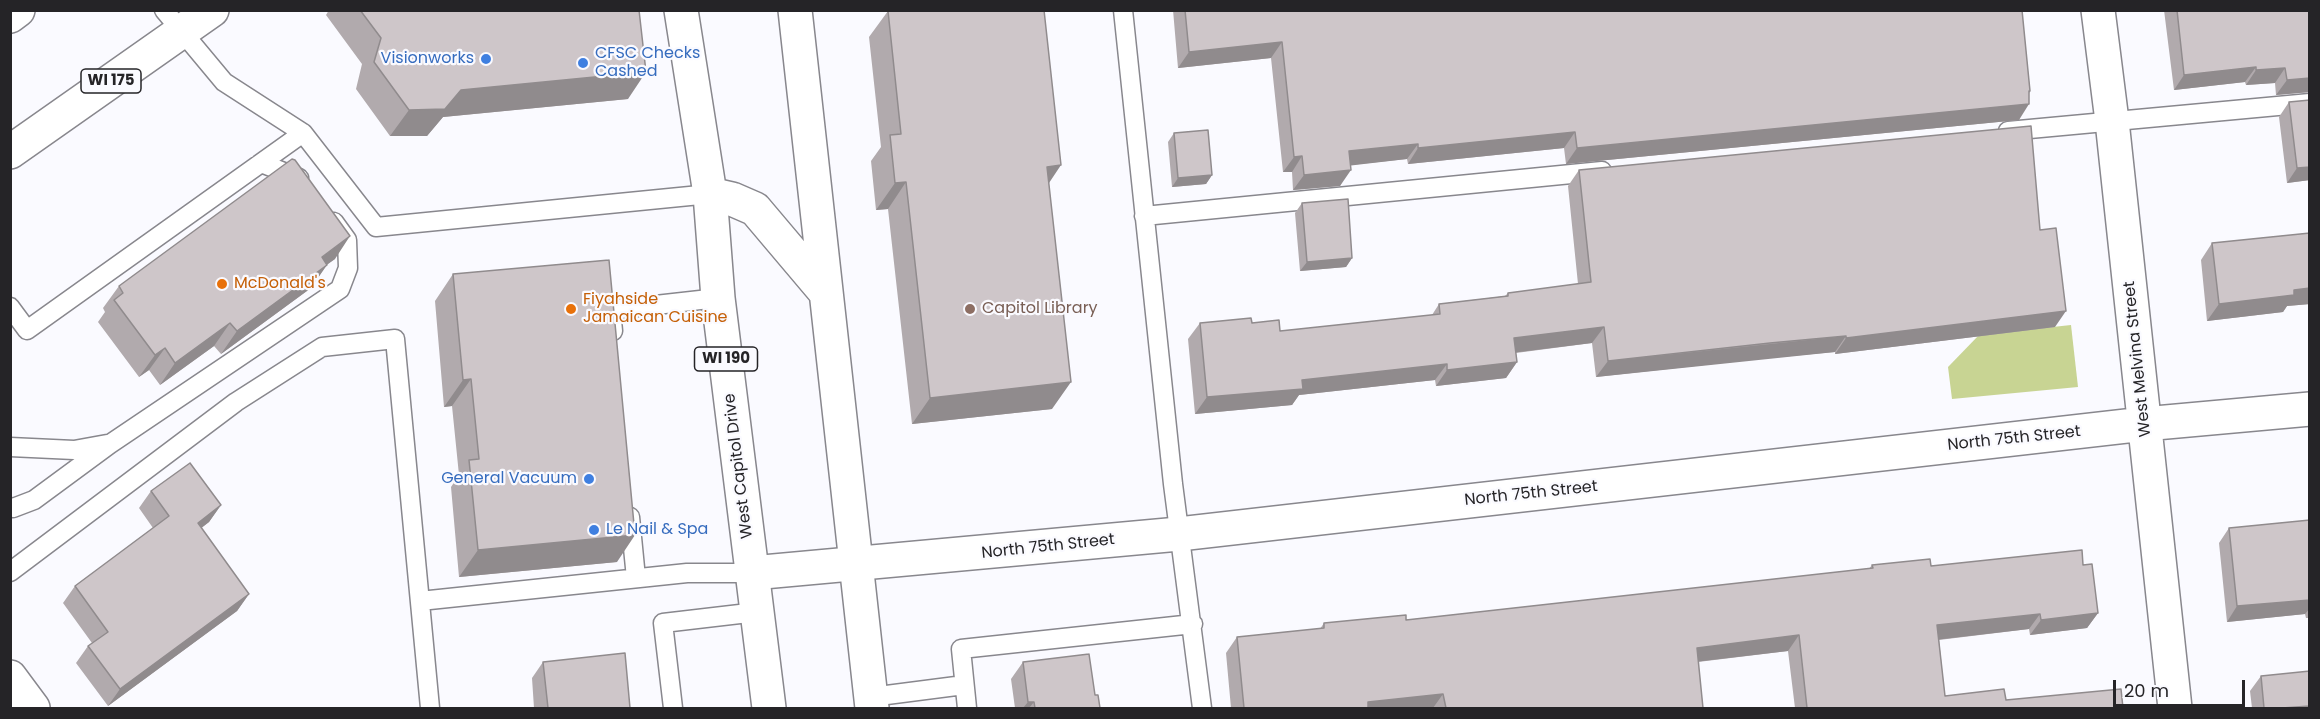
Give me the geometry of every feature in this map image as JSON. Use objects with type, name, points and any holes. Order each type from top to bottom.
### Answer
[{"type":"street","points":[[10,16],[18,10]]},
{"type":"street","name":"WI 175","points":[[10,152],[172,22],[212,10]]},
{"type":"street","name":"West Capitol Drive","points":[[681,10],[710,194],[718,298],[769,708]]},
{"type":"street","points":[[795,10],[871,703]]},
{"type":"street","name":"West Melvina Street","points":[[2098,10],[2175,708]]},
{"type":"street","points":[[710,194],[732,199],[755,209],[826,293]]},
{"type":"street","name":"North 75th Street","points":[[752,573],[1179,534],[2144,424],[2310,409]]},
{"type":"street","points":[[10,677],[33,708]]},
{"type":"lane","points":[[1123,10],[1179,534],[1193,624],[1202,708]]},
{"type":"lane","points":[[172,22],[224,82],[303,133],[376,227],[710,194]]},
{"type":"lane","points":[[1995,132],[2310,103]]},
{"type":"lane","points":[[10,307],[27,330],[303,133]]},
{"type":"lane","points":[[261,163],[308,182],[315,192]]},
{"type":"lane","points":[[1144,216],[1617,170]]},
{"type":"lane","points":[[10,507],[14,508],[34,500],[110,444],[340,289],[348,268],[347,240],[327,211]]},
{"type":"lane","points":[[614,345],[611,310],[718,298]]},
{"type":"lane","points":[[10,572],[236,402],[322,347],[395,339],[430,708]]},
{"type":"lane","points":[[10,447],[74,450],[110,444]]},
{"type":"lane","points":[[628,496],[636,578]]},
{"type":"lane","points":[[420,601],[687,573],[752,573]]},
{"type":"lane","points":[[673,708],[663,623],[757,612]]},
{"type":"lane","points":[[967,708],[960,649],[1193,624]]},
{"type":"lane","points":[[871,703],[964,685]]},
{"type":"green space","points":[[2071,325],[2078,387],[1952,399],[1948,367],[1979,335]]},
{"type":"building","points":[[360,10],[639,10],[646,72],[461,90],[445,109],[409,110],[374,62],[381,38]]},
{"type":"building","name":"Capitol Library","points":[[1044,10],[1061,165],[1047,167],[1071,382],[930,398],[906,182],[895,183],[890,135],[901,134],[888,11]]},
{"type":"building","points":[[1185,10],[2022,10],[2030,91],[2029,104],[1577,148],[1575,132],[1418,148],[1418,144],[1349,151],[1351,170],[1304,175],[1302,156],[1294,157],[1282,42],[1189,52]]},
{"type":"building","points":[[2177,10],[2310,10],[2310,78],[2287,80],[2285,68],[2256,70],[2256,67],[2184,75]]},
{"type":"building","points":[[2310,100],[2310,167],[2297,168],[2289,102]]},
{"type":"building","points":[[2031,126],[2040,230],[2056,228],[2066,311],[1846,338],[1846,336],[1770,343],[1608,361],[1604,327],[1514,338],[1517,362],[1447,370],[1447,364],[1302,380],[1303,389],[1207,397],[1200,323],[1251,318],[1252,323],[1279,320],[1280,331],[1440,314],[1439,304],[1508,296],[1508,293],[1591,282],[1579,170]]},
{"type":"building","points":[[1208,130],[1212,175],[1178,178],[1174,133]]},
{"type":"building","name":"McDonald's","points":[[292,159],[350,236],[322,257],[327,265],[237,331],[230,323],[175,363],[165,348],[155,355],[114,300],[123,293],[119,286]]},
{"type":"building","points":[[1348,199],[1352,258],[1307,262],[1302,203]]},
{"type":"building","points":[[2310,233],[2310,288],[2294,290],[2294,295],[2219,304],[2212,243]]},
{"type":"building","points":[[609,260],[635,535],[478,550],[469,460],[479,459],[471,379],[463,380],[453,274]]},
{"type":"building","points":[[190,463],[221,505],[198,523],[249,594],[120,689],[88,646],[108,632],[75,586],[169,516],[151,491]]},
{"type":"building","points":[[2310,520],[2310,600],[2237,606],[2229,528]]},
{"type":"building","points":[[2082,550],[2083,565],[2092,564],[2098,613],[2041,620],[2040,614],[1937,625],[1945,696],[2004,689],[2006,700],[2121,689],[2123,708],[1807,708],[1799,635],[1697,648],[1703,708],[1446,708],[1443,694],[1368,702],[1368,708],[1244,708],[1237,637],[1324,628],[1324,623],[1406,615],[1406,620],[1873,568],[1872,565],[1930,559],[1931,566]]},
{"type":"building","points":[[625,653],[630,708],[548,708],[543,662]]},
{"type":"building","points":[[1089,654],[1095,695],[1098,695],[1100,708],[1035,708],[1034,702],[1028,702],[1023,662]]},
{"type":"building","points":[[2310,671],[2310,706],[2264,708],[2261,676]]},
{"type":"place","name":"Visionworks","points":[[486,59]]},
{"type":"place","name":"CFSC Checks Cashed","points":[[583,63]]},
{"type":"place","name":"McDonald's","points":[[222,284]]},
{"type":"place","name":"Fiyahside Jamaican Cuisine","points":[[571,309]]},
{"type":"place","name":"Capitol Library","points":[[970,309]]},
{"type":"place","name":"General Vacuum","points":[[589,479]]},
{"type":"place","name":"Le Nail & Spa","points":[[594,530]]}]
